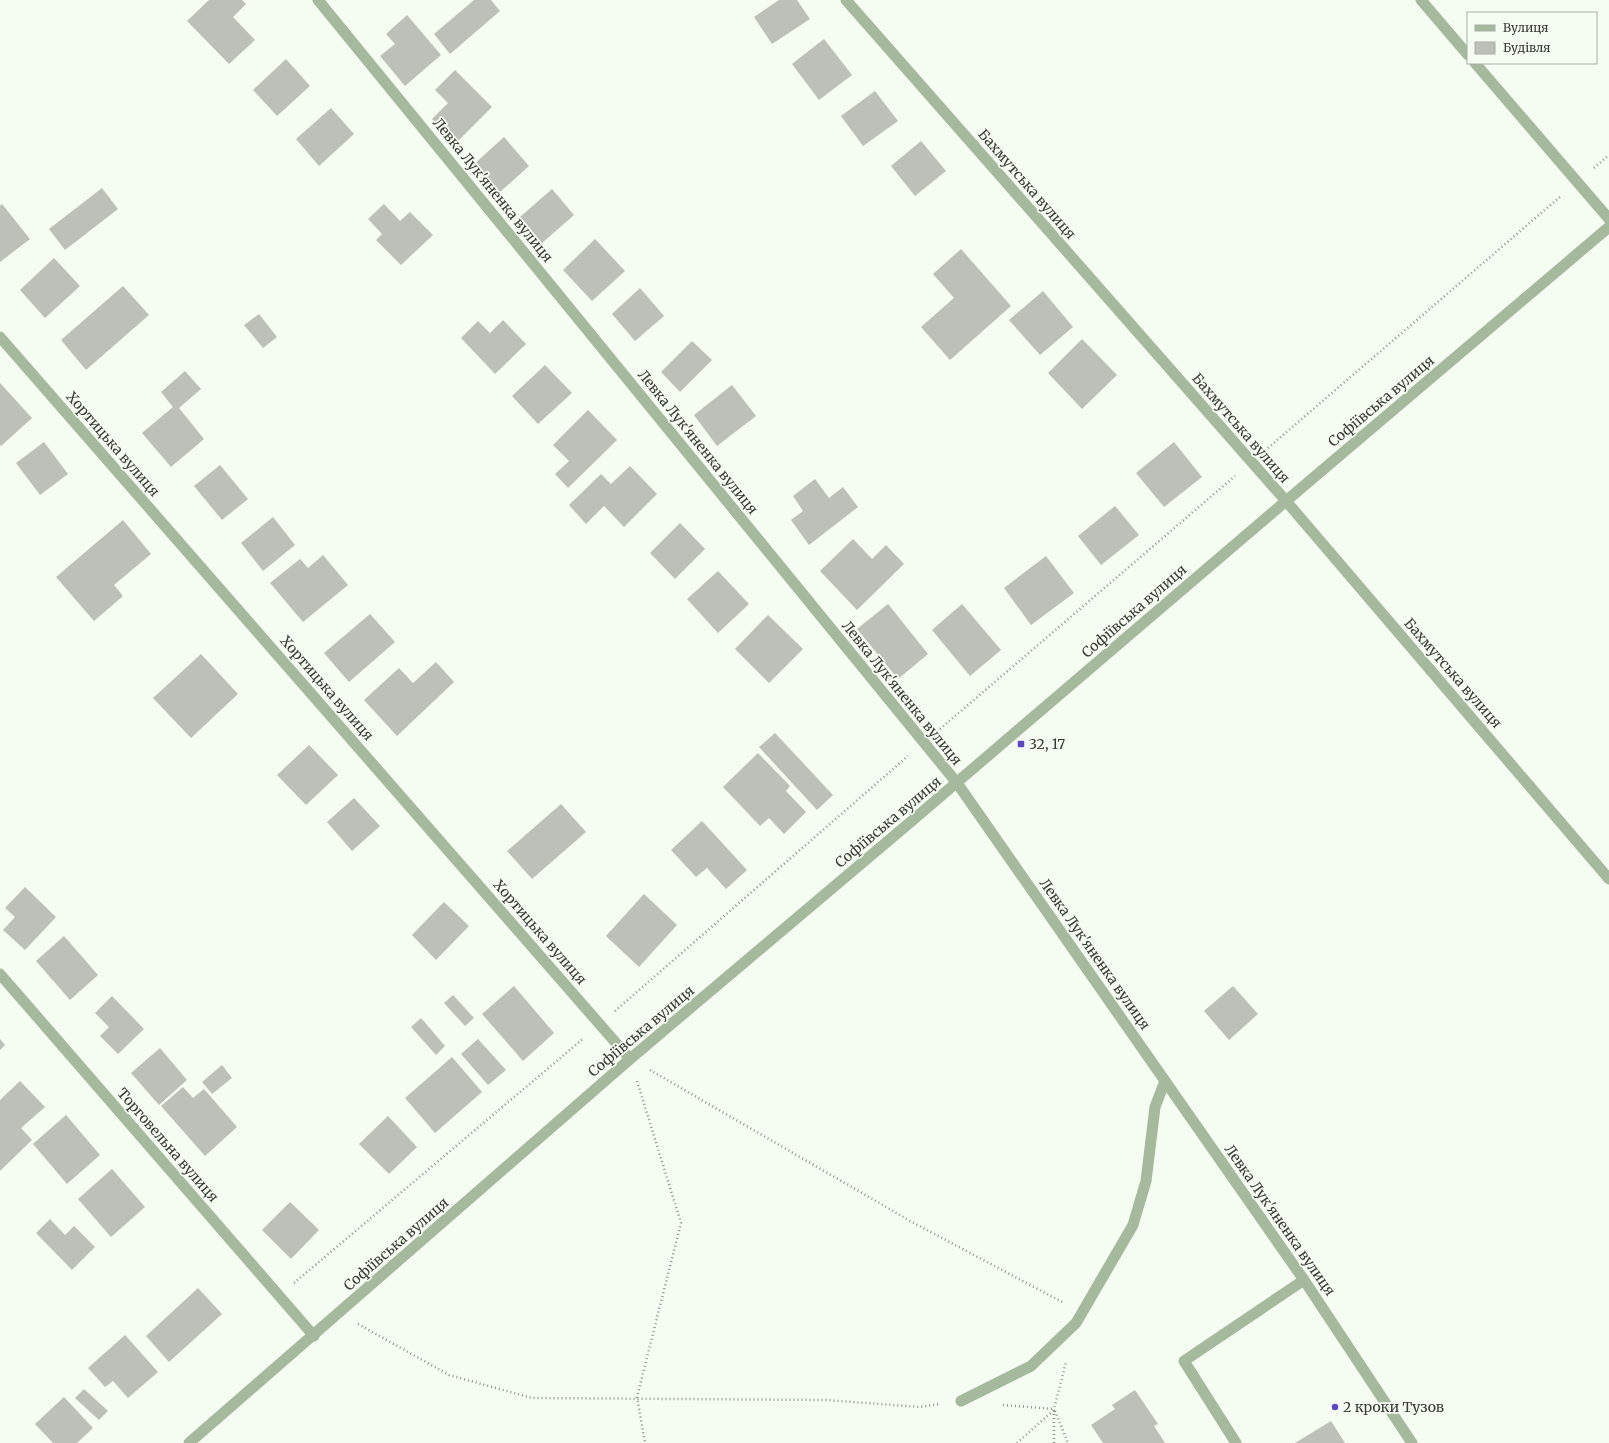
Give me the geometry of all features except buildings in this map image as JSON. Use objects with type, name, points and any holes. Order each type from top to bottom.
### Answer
[{"type":"street","name":"Левка Лук'яненка вулиця","points":[[318,0],[957,783],[1304,1280],[1412,1443]]},
{"type":"street","name":"Бахмутська вулиця","points":[[846,0],[1286,501],[1609,879]]},
{"type":"street","points":[[1421,0],[1467,54]]},
{"type":"street","points":[[1476,64],[1609,219]]},
{"type":"street","name":"Софіївська вулиця","points":[[189,1443],[314,1336],[630,1059],[957,783],[1609,227]]},
{"type":"street","name":"Хортицька вулиця","points":[[0,337],[630,1059]]},
{"type":"street","name":"Торговельна вулиця","points":[[0,974],[314,1336]]},
{"type":"street","points":[[961,1401],[1031,1366],[1076,1323],[1133,1225],[1146,1181],[1155,1107],[1165,1081]]},
{"type":"street","points":[[1236,1443],[1184,1361],[1304,1280]]},
{"type":"path","points":[[279,1296],[600,1024],[924,743],[1609,155]]},
{"type":"path","points":[[630,1059],[912,1222],[1083,1312]]},
{"type":"path","points":[[630,1059],[681,1223],[637,1397],[645,1443]]},
{"type":"path","points":[[339,1313],[449,1375],[532,1398],[637,1397],[826,1400],[920,1407],[961,1401]]},
{"type":"path","points":[[1054,1443],[1054,1409],[1067,1359]]},
{"type":"path","points":[[1000,1404],[1054,1409]]},
{"type":"path","points":[[1017,1443],[1054,1409]]},
{"type":"path","points":[[1054,1409],[1068,1443]]},
{"type":"place","name":"32, 17","points":[[1021,744]]},
{"type":"place","name":"2 кроки Тузов","points":[[1335,1407]]}]
